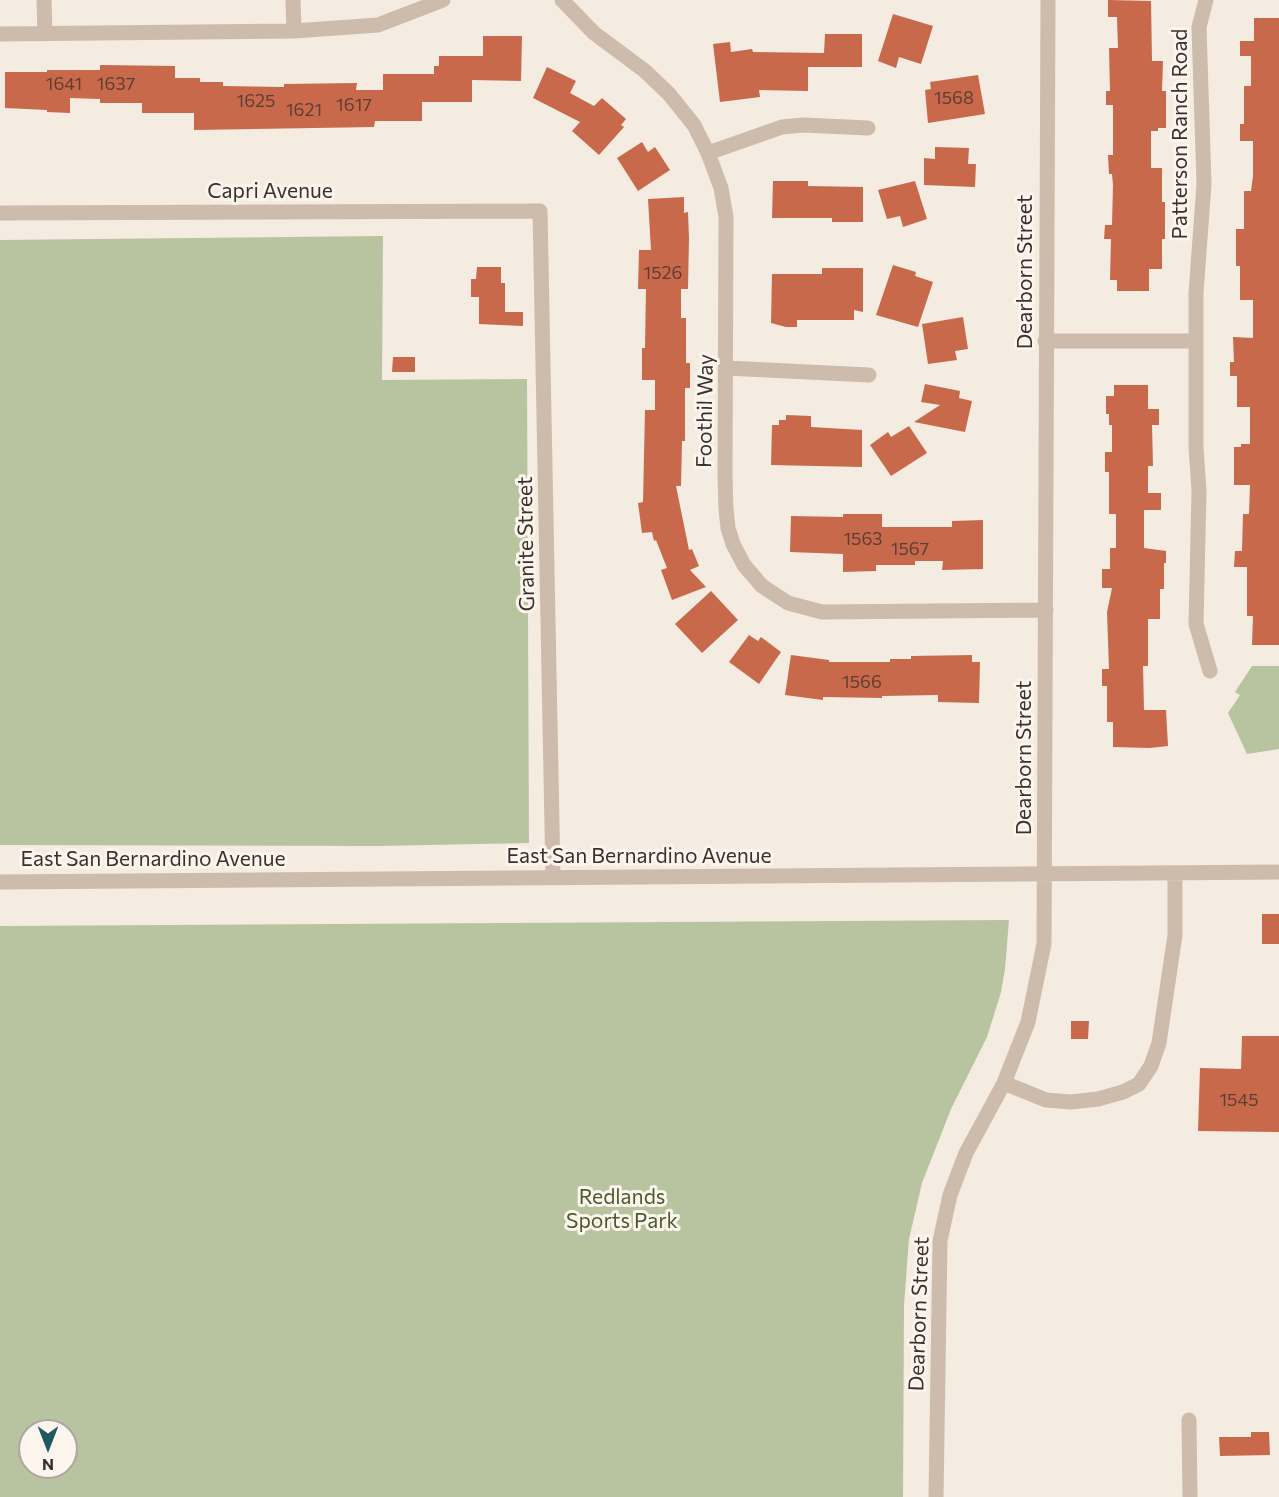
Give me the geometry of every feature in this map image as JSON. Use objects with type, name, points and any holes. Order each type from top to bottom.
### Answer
[{"type":"street","points":[[44,0],[45,34]]},
{"type":"street","points":[[293,0],[294,31]]},
{"type":"street","points":[[0,34],[294,31],[378,25],[443,0]]},
{"type":"street","name":"Foothil Way","points":[[562,0],[594,33],[645,71],[669,94],[694,125],[708,153],[721,188],[726,217],[725,477],[728,528],[744,565],[762,586],[788,603],[822,612],[1046,610]]},
{"type":"street","name":"Dearborn Street","points":[[936,1497],[940,1241],[950,1195],[966,1153],[1004,1083],[1028,1022],[1044,944],[1048,0]]},
{"type":"street","name":"Patterson Ranch Road","points":[[1206,0],[1199,27],[1204,184],[1196,293],[1196,447],[1199,491],[1196,624],[1210,671]]},
{"type":"street","points":[[708,153],[782,127],[803,125],[868,128]]},
{"type":"street","name":"Capri Avenue","points":[[0,213],[540,210]]},
{"type":"street","name":"Granite Street","points":[[540,210],[553,877]]},
{"type":"street","points":[[1046,341],[1196,341]]},
{"type":"street","points":[[726,368],[869,375]]},
{"type":"street","name":"East San Bernardino Avenue","points":[[0,882],[1279,872]]},
{"type":"street","points":[[1004,1083],[1046,1100],[1071,1102],[1098,1099],[1124,1092],[1139,1084],[1151,1066],[1159,1043],[1175,935],[1175,873]]},
{"type":"street","points":[[1189,1420],[1190,1497]]},
{"type":"green space","points":[[383,236],[382,380],[527,379],[529,843],[378,846],[0,845],[0,240]]},
{"type":"green space","points":[[1252,666],[1279,666],[1279,749],[1247,754],[1228,713],[1240,695],[1235,692]]},
{"type":"green space","name":"Redlands Sports Park","points":[[1009,920],[1001,992],[987,1037],[951,1109],[922,1183],[909,1239],[904,1305],[903,1497],[0,1497],[0,926]]},
{"type":"building","points":[[1108,0],[1151,1],[1152,61],[1163,61],[1162,91],[1166,91],[1166,128],[1151,131],[1151,168],[1162,168],[1165,239],[1162,239],[1162,269],[1149,269],[1149,291],[1117,291],[1117,280],[1110,280],[1111,239],[1104,239],[1105,225],[1112,225],[1113,185],[1112,174],[1109,174],[1108,155],[1113,155],[1113,105],[1106,105],[1106,91],[1110,91],[1109,48],[1118,48],[1117,17],[1108,17]]},
{"type":"building","points":[[893,14],[933,26],[921,64],[899,57],[896,68],[878,61]]},
{"type":"building","points":[[1254,18],[1279,18],[1279,645],[1252,645],[1253,616],[1247,616],[1247,567],[1234,567],[1235,551],[1242,551],[1243,514],[1249,514],[1250,485],[1234,485],[1234,447],[1250,444],[1250,407],[1237,407],[1237,376],[1230,376],[1230,362],[1234,362],[1233,337],[1253,338],[1253,300],[1240,300],[1240,266],[1236,266],[1236,229],[1244,229],[1244,191],[1251,191],[1253,176],[1253,141],[1240,141],[1240,124],[1244,124],[1244,86],[1251,86],[1251,56],[1240,56],[1240,41],[1254,41]]},
{"type":"building","points":[[825,34],[862,34],[862,67],[808,67],[808,91],[759,90],[760,97],[720,102],[713,44],[730,42],[731,52],[752,49],[753,52],[824,53]]},
{"type":"building","points":[[483,36],[522,36],[521,81],[472,80],[472,102],[422,102],[422,121],[375,121],[374,127],[194,130],[194,113],[142,113],[142,103],[100,103],[100,99],[70,98],[70,113],[5,108],[5,72],[100,70],[100,65],[175,66],[175,78],[200,78],[200,82],[223,82],[223,86],[284,87],[284,84],[357,83],[356,90],[383,90],[383,74],[434,74],[434,66],[439,66],[439,56],[483,56]]},
{"type":"building","points":[[547,67],[576,81],[570,93],[594,106],[602,98],[626,119],[621,125],[624,127],[599,155],[572,131],[580,122],[533,98]]},
{"type":"building","points":[[978,75],[985,114],[928,123],[925,90],[931,89],[930,82]]},
{"type":"building","points":[[642,142],[648,152],[655,147],[670,170],[638,191],[617,158]]},
{"type":"building","points":[[935,147],[969,148],[968,164],[976,164],[975,187],[924,185],[924,158],[935,159]]},
{"type":"building","points":[[773,181],[808,181],[808,186],[863,187],[863,222],[832,222],[832,218],[772,218]]},
{"type":"building","points":[[915,181],[927,219],[903,227],[900,216],[887,219],[878,190]]},
{"type":"building","points":[[684,197],[684,213],[688,212],[688,289],[681,289],[681,318],[686,318],[686,363],[690,363],[690,388],[685,388],[685,441],[682,441],[681,486],[676,486],[689,550],[692,549],[699,566],[690,570],[706,587],[672,600],[661,570],[667,568],[656,540],[654,541],[652,532],[642,533],[638,503],[643,502],[645,410],[655,410],[655,380],[642,380],[646,289],[638,289],[639,250],[651,250],[648,199]]},
{"type":"building","points":[[893,265],[916,272],[915,276],[933,282],[918,327],[876,315]]},
{"type":"building","points":[[477,267],[501,267],[501,283],[505,283],[505,312],[523,312],[523,326],[479,324],[479,297],[471,297],[471,279],[476,279]]},
{"type":"building","points":[[822,268],[863,268],[863,312],[854,310],[854,320],[797,320],[797,327],[771,323],[772,274],[822,274]]},
{"type":"building","points":[[963,317],[968,349],[955,351],[957,360],[928,364],[922,324]]},
{"type":"building","points":[[393,357],[415,357],[415,372],[392,372]]},
{"type":"building","points":[[925,384],[960,391],[959,398],[972,401],[965,432],[914,422],[940,405],[921,402]]},
{"type":"building","points":[[1114,385],[1148,385],[1148,409],[1159,409],[1159,425],[1152,425],[1153,466],[1148,466],[1148,493],[1161,493],[1161,510],[1144,510],[1144,548],[1166,551],[1166,563],[1164,563],[1164,589],[1160,589],[1160,619],[1148,619],[1148,666],[1143,666],[1144,710],[1166,710],[1168,746],[1113,747],[1113,722],[1107,722],[1107,686],[1102,686],[1102,669],[1109,669],[1107,612],[1112,588],[1102,588],[1102,569],[1110,569],[1110,548],[1116,548],[1116,514],[1109,514],[1109,472],[1105,472],[1105,452],[1112,452],[1112,425],[1109,425],[1109,414],[1106,414],[1106,396],[1114,396]]},
{"type":"building","points":[[786,415],[811,416],[811,427],[862,430],[862,467],[771,465],[772,425],[779,425],[779,420],[786,420]]},
{"type":"building","points":[[909,426],[927,453],[891,476],[870,445],[888,432],[891,437]]},
{"type":"building","points":[[843,514],[882,514],[882,527],[952,527],[952,521],[983,520],[983,569],[942,570],[943,561],[915,561],[915,565],[876,565],[876,571],[843,572],[843,554],[790,552],[791,516],[843,517]]},
{"type":"building","points":[[711,591],[738,620],[702,653],[675,624]]},
{"type":"building","points":[[749,635],[758,641],[761,637],[781,652],[759,684],[729,662]]},
{"type":"building","points":[[791,655],[829,660],[829,662],[890,662],[890,659],[911,659],[911,656],[972,655],[972,662],[980,662],[979,703],[938,702],[938,695],[882,696],[882,698],[823,697],[823,700],[785,695]]},
{"type":"building","points":[[1262,914],[1279,914],[1279,944],[1262,944]]},
{"type":"building","points":[[1071,1021],[1089,1021],[1088,1039],[1071,1039]]},
{"type":"building","points":[[1242,1036],[1279,1036],[1279,1132],[1198,1131],[1200,1068],[1241,1069]]},
{"type":"building","points":[[1251,1432],[1269,1432],[1270,1455],[1220,1456],[1219,1437],[1251,1437]]}]
